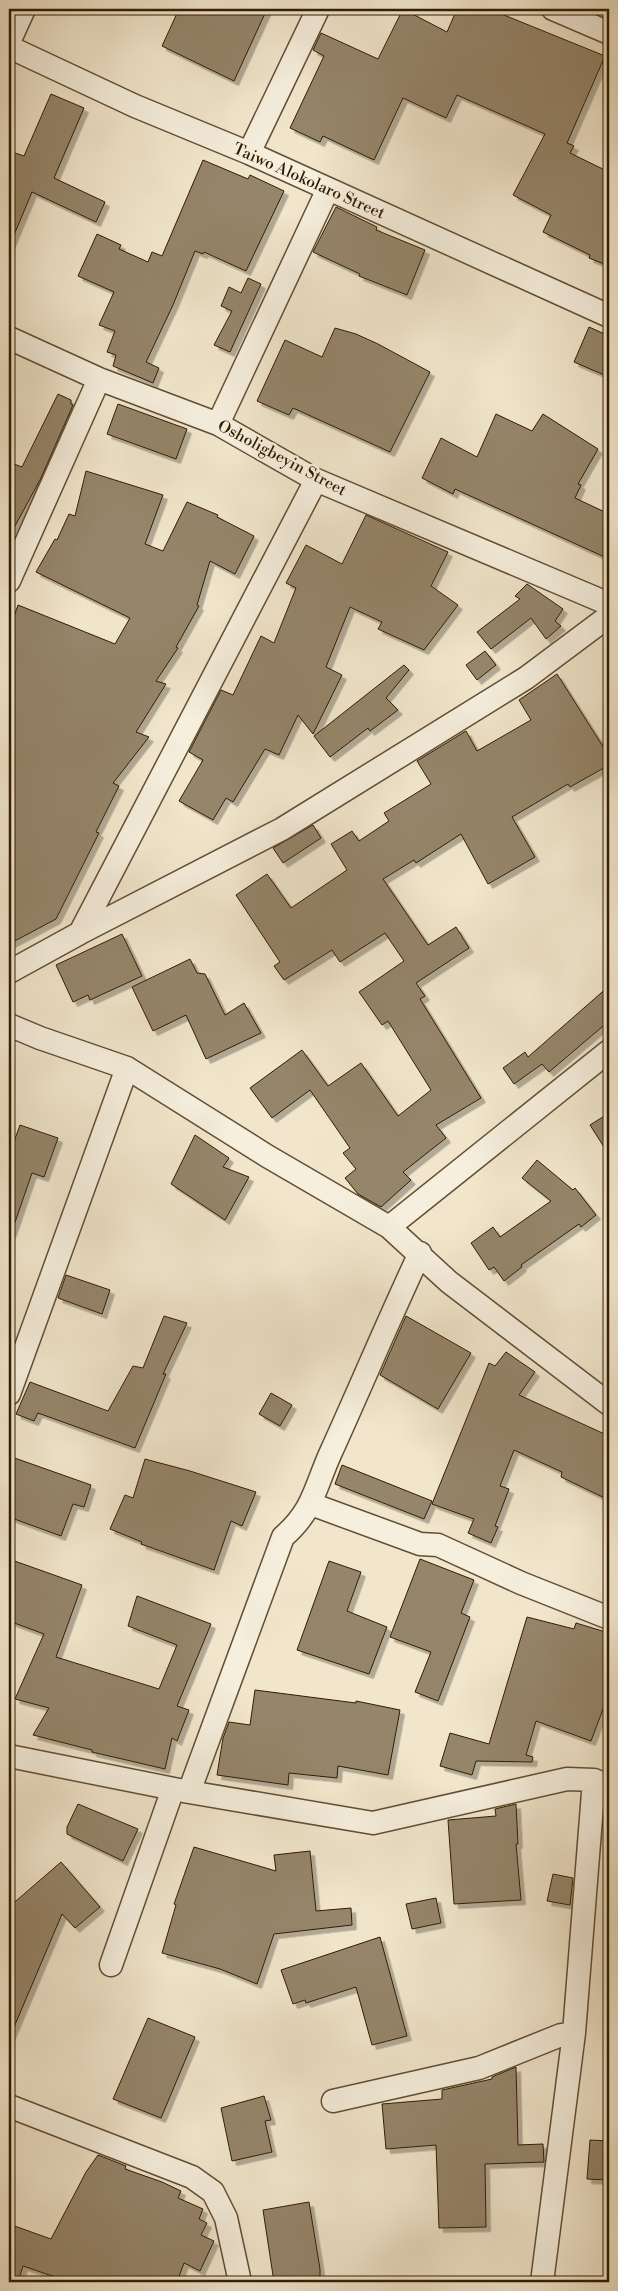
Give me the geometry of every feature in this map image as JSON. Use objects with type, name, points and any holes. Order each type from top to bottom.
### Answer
[{"type":"street","points":[[9,42],[24,9]]},
{"type":"street","points":[[250,153],[318,9]]},
{"type":"street","points":[[553,9],[609,33]]},
{"type":"street","name":"Taiwo Alokolaro Street","points":[[9,47],[135,106],[250,153],[609,316]]},
{"type":"street","points":[[218,424],[328,189]]},
{"type":"street","name":"Osholigbeyin Street","points":[[9,338],[99,379],[218,424],[316,480],[609,604]]},
{"type":"street","points":[[9,581],[99,379]]},
{"type":"street","points":[[80,933],[316,480]]},
{"type":"street","points":[[9,972],[80,933],[282,829],[526,678],[609,616]]},
{"type":"street","points":[[9,1024],[40,1038],[128,1068],[267,1156],[389,1227],[420,1253],[449,1282],[609,1404]]},
{"type":"street","points":[[389,1227],[609,1051]]},
{"type":"street","points":[[9,1394],[128,1068]]},
{"type":"street","points":[[111,1966],[283,1537],[297,1524],[311,1504],[324,1466],[420,1253]]},
{"type":"street","points":[[311,1504],[420,1544],[438,1545],[521,1583],[609,1618]]},
{"type":"street","points":[[9,1756],[181,1790],[373,1823],[567,1779],[602,1783],[574,2033],[542,2282]]},
{"type":"street","points":[[333,2101],[479,2068],[561,2035],[574,2033]]},
{"type":"street","points":[[9,2106],[192,2177],[213,2192],[226,2218],[240,2282]]},
{"type":"building","points":[[179,9],[267,9],[234,81],[162,46]]},
{"type":"building","points":[[403,9],[447,32],[457,9],[502,9],[499,13],[605,56],[567,143],[574,146],[570,153],[609,172],[609,266],[589,258],[590,255],[543,232],[551,215],[513,195],[545,134],[457,95],[446,118],[403,98],[374,160],[323,136],[320,142],[290,128],[324,56],[313,50],[321,33],[378,59]]},
{"type":"building","points":[[51,94],[84,108],[54,178],[105,202],[96,222],[32,192],[9,247],[9,151],[24,156]]},
{"type":"building","points":[[203,160],[248,179],[250,175],[284,191],[246,271],[204,252],[203,254],[195,251],[173,305],[146,362],[159,368],[153,383],[113,366],[116,355],[107,352],[115,331],[99,325],[114,292],[78,276],[97,234],[121,245],[119,249],[148,262],[152,252],[162,256]]},
{"type":"building","points":[[336,207],[377,227],[376,230],[425,250],[407,295],[359,276],[360,274],[313,252]]},
{"type":"building","points":[[248,278],[261,284],[230,352],[214,345],[232,311],[221,306],[229,287],[241,293]]},
{"type":"building","points":[[589,327],[609,336],[609,377],[574,362]]},
{"type":"building","points":[[335,328],[356,334],[378,344],[430,372],[390,452],[293,408],[289,415],[257,401],[285,340],[322,357]]},
{"type":"building","points":[[58,394],[71,400],[73,405],[40,480],[9,537],[9,462],[22,467]]},
{"type":"building","points":[[118,404],[187,429],[176,459],[107,434]]},
{"type":"building","points":[[496,414],[532,431],[543,414],[598,449],[578,484],[581,485],[575,498],[609,514],[609,559],[455,489],[453,494],[422,478],[441,438],[477,457]]},
{"type":"building","points":[[86,471],[163,495],[145,544],[163,551],[187,502],[218,515],[217,517],[254,536],[235,574],[210,561],[197,605],[199,606],[176,647],[178,648],[156,681],[166,684],[136,732],[149,737],[113,783],[119,786],[96,832],[99,833],[56,919],[9,944],[9,631],[18,605],[115,644],[130,618],[36,572],[55,539],[57,540],[69,514],[75,516]]},
{"type":"building","points":[[366,515],[448,552],[431,586],[458,605],[424,650],[378,629],[382,622],[350,607],[326,667],[342,675],[313,734],[298,715],[279,755],[265,749],[233,802],[226,798],[213,820],[179,801],[203,760],[189,752],[221,690],[233,695],[261,636],[274,643],[296,588],[286,583],[306,545],[342,564]]},
{"type":"building","points":[[527,584],[563,609],[555,621],[561,626],[546,639],[531,618],[491,649],[477,632],[520,599],[515,596]]},
{"type":"building","points":[[485,651],[496,665],[477,680],[466,665]]},
{"type":"building","points":[[404,665],[409,670],[386,698],[398,710],[370,731],[368,728],[330,757],[314,736]]},
{"type":"building","points":[[557,674],[609,756],[609,765],[570,787],[568,784],[512,817],[535,857],[488,884],[461,834],[416,863],[414,860],[383,879],[428,945],[456,927],[469,948],[416,983],[425,996],[420,999],[481,1098],[436,1125],[446,1138],[403,1172],[411,1180],[381,1207],[358,1194],[345,1178],[356,1169],[343,1153],[350,1148],[310,1090],[272,1118],[250,1088],[302,1050],[328,1086],[361,1063],[398,1116],[431,1090],[388,1021],[382,1025],[359,992],[404,961],[385,933],[340,962],[332,950],[284,980],[274,966],[280,962],[236,895],[267,874],[291,908],[347,870],[331,844],[352,831],[359,841],[389,821],[384,813],[431,784],[417,761],[466,731],[477,751],[531,720],[519,700]]},
{"type":"building","points":[[313,825],[321,838],[283,863],[273,848]]},
{"type":"building","points":[[122,934],[142,976],[90,1000],[88,995],[73,1002],[56,965]]},
{"type":"building","points":[[190,959],[197,973],[205,974],[225,1015],[244,1003],[261,1033],[206,1059],[186,1015],[153,1031],[132,987]]},
{"type":"building","points":[[609,986],[609,1021],[549,1072],[542,1064],[514,1084],[503,1068],[525,1052],[528,1057]]},
{"type":"building","points":[[609,1113],[609,1155],[590,1125]]},
{"type":"building","points":[[20,1125],[58,1138],[44,1177],[32,1173],[11,1234],[9,1233],[9,1155]]},
{"type":"building","points":[[195,1135],[229,1158],[223,1167],[249,1177],[225,1220],[171,1184]]},
{"type":"building","points":[[537,1160],[573,1190],[575,1188],[596,1215],[581,1227],[579,1224],[521,1265],[522,1267],[504,1281],[494,1267],[489,1270],[471,1243],[493,1227],[500,1237],[551,1201],[522,1178]]},
{"type":"building","points":[[66,1275],[110,1290],[102,1314],[58,1298]]},
{"type":"building","points":[[164,1316],[187,1323],[163,1374],[166,1374],[135,1448],[38,1413],[34,1421],[16,1414],[30,1382],[108,1411],[133,1366],[143,1368]]},
{"type":"building","points":[[406,1316],[471,1353],[438,1409],[380,1375]]},
{"type":"building","points":[[506,1352],[535,1372],[519,1395],[609,1436],[609,1500],[561,1477],[562,1472],[514,1450],[500,1486],[509,1489],[495,1526],[498,1527],[491,1543],[468,1533],[474,1519],[432,1504],[489,1363],[495,1366]]},
{"type":"building","points":[[271,1393],[292,1405],[280,1426],[259,1414]]},
{"type":"building","points":[[9,1456],[91,1485],[84,1507],[73,1504],[61,1536],[9,1517]]},
{"type":"building","points":[[145,1459],[256,1492],[242,1526],[231,1521],[214,1570],[141,1544],[142,1542],[110,1529],[125,1495],[133,1498]]},
{"type":"building","points":[[342,1465],[432,1501],[424,1519],[335,1484]]},
{"type":"building","points":[[9,1559],[82,1585],[56,1657],[159,1689],[177,1645],[128,1626],[137,1596],[211,1624],[177,1706],[189,1710],[177,1741],[172,1738],[165,1769],[92,1752],[92,1750],[33,1735],[49,1708],[15,1699],[44,1634],[9,1621]]},
{"type":"building","points":[[420,1559],[474,1580],[461,1613],[470,1617],[438,1701],[415,1692],[431,1652],[390,1637]]},
{"type":"building","points":[[329,1561],[361,1572],[347,1611],[387,1627],[369,1674],[297,1650]]},
{"type":"building","points":[[527,1617],[574,1629],[576,1623],[609,1633],[609,1693],[591,1741],[536,1721],[526,1755],[533,1757],[532,1762],[476,1761],[472,1775],[440,1766],[450,1733],[489,1744]]},
{"type":"building","points":[[255,1690],[356,1703],[356,1701],[400,1710],[388,1775],[338,1766],[337,1778],[289,1773],[288,1785],[217,1775],[223,1738],[229,1722],[250,1725]]},
{"type":"building","points":[[78,1804],[138,1829],[123,1861],[67,1834],[67,1827]]},
{"type":"building","points":[[516,1804],[518,1844],[516,1844],[521,1900],[454,1904],[448,1820],[496,1816],[495,1809]]},
{"type":"building","points":[[194,1847],[276,1871],[274,1855],[310,1851],[316,1911],[351,1908],[352,1925],[274,1934],[257,1984],[220,1969],[162,1953],[176,1905],[174,1904]]},
{"type":"building","points":[[61,1862],[100,1907],[75,1928],[62,1914],[9,2039],[9,1907]]},
{"type":"building","points":[[553,1874],[573,1878],[570,1905],[547,1901]]},
{"type":"building","points":[[436,1898],[441,1923],[412,1929],[406,1904]]},
{"type":"building","points":[[380,1937],[407,2036],[372,2045],[356,1987],[306,2003],[305,2000],[293,2004],[281,1970]]},
{"type":"building","points":[[148,2018],[195,2037],[161,2118],[113,2099]]},
{"type":"building","points":[[516,2067],[518,2145],[543,2144],[544,2162],[485,2164],[486,2227],[439,2228],[436,2145],[386,2149],[382,2104],[442,2099],[442,2090],[492,2079],[492,2077]]},
{"type":"building","points":[[264,2096],[271,2120],[265,2121],[272,2152],[232,2161],[221,2108]]},
{"type":"building","points":[[590,2140],[609,2141],[609,2180],[587,2179]]},
{"type":"building","points":[[98,2155],[126,2166],[125,2169],[181,2191],[178,2198],[203,2209],[199,2219],[207,2223],[201,2235],[214,2241],[200,2271],[184,2263],[177,2282],[70,2282],[23,2266],[18,2282],[9,2282],[9,2224],[51,2239],[86,2172]]},
{"type":"building","points":[[309,2202],[320,2269],[320,2282],[274,2282],[263,2210]]}]
